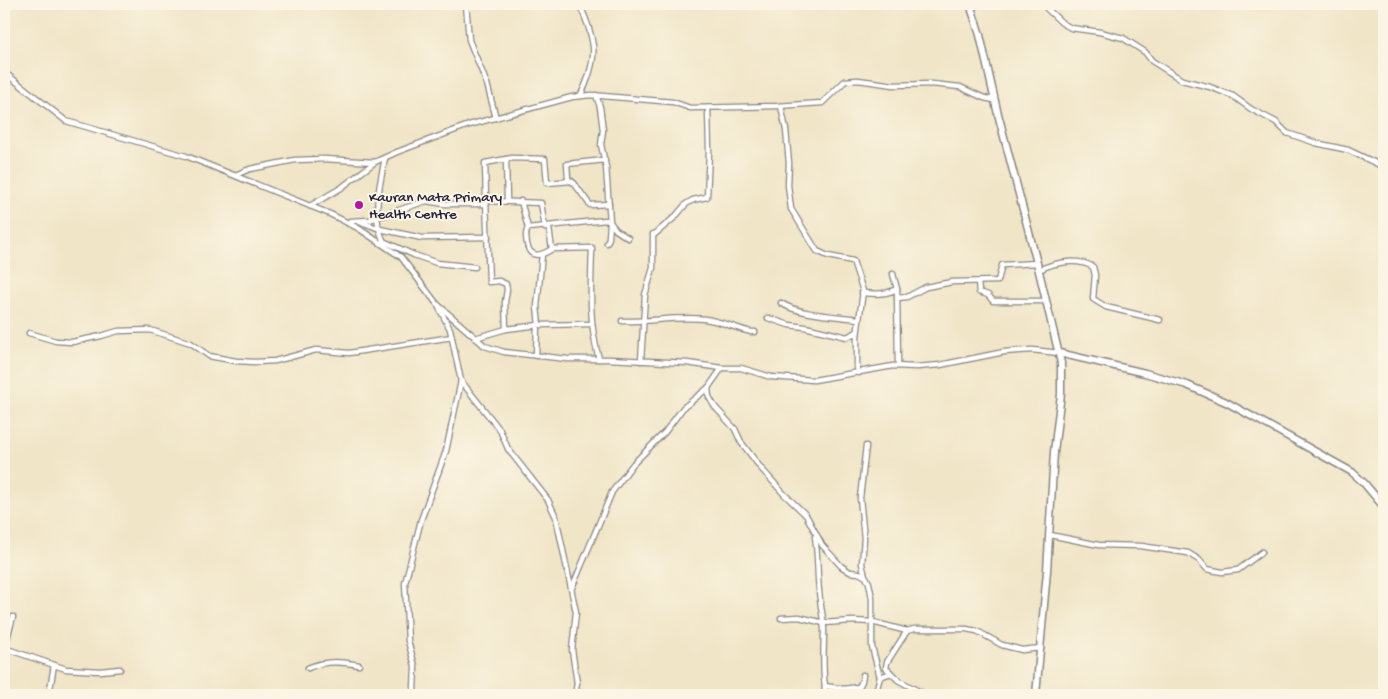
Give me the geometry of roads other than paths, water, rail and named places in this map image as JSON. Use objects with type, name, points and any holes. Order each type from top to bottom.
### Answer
[{"type":"street","points":[[466,4],[469,40],[488,84],[496,118]]},
{"type":"street","points":[[579,4],[594,54],[586,86],[580,96]]},
{"type":"street","points":[[970,4],[980,35],[994,100],[1061,363],[1062,394],[1054,452],[1050,535],[1036,695]]},
{"type":"street","points":[[1042,4],[1062,24],[1070,28],[1100,32],[1123,38],[1145,52],[1152,61],[1182,80],[1210,87],[1233,96],[1251,109],[1276,122],[1287,133],[1316,143],[1348,150],[1384,167]]},
{"type":"street","points":[[4,72],[66,121],[186,156],[310,206],[414,255],[437,263],[475,267]]},
{"type":"street","points":[[310,206],[341,188],[375,162],[397,152],[469,125],[580,96],[596,95],[673,102],[690,108],[781,106],[822,103],[846,81],[858,80],[894,85],[932,84],[960,87],[984,98],[994,100]]},
{"type":"street","points":[[596,95],[600,107],[603,130],[601,145],[605,160],[609,204],[610,238],[607,243]]},
{"type":"street","points":[[781,106],[786,130],[791,209],[817,251],[828,256],[853,261],[862,294],[857,332],[857,368],[859,373]]},
{"type":"street","points":[[641,361],[642,322],[645,296],[653,268],[654,234],[686,204],[692,200],[707,197],[708,108]]},
{"type":"street","points":[[235,175],[250,169],[295,160],[324,158],[375,162]]},
{"type":"street","points":[[386,158],[379,190],[378,217],[384,242],[401,256],[437,304],[450,329],[461,381],[446,450],[421,520],[409,561],[405,583],[408,641],[415,666],[414,689],[416,695]]},
{"type":"street","points":[[506,329],[505,302],[508,290],[506,284],[499,281],[489,282],[486,163],[506,160],[544,159],[547,183],[571,181]]},
{"type":"street","points":[[506,160],[507,201]]},
{"type":"street","points":[[605,160],[567,164],[568,179],[574,183],[590,205],[609,204]]},
{"type":"street","points":[[349,224],[350,221],[369,220],[426,201],[445,204],[520,201],[541,203],[545,226]]},
{"type":"street","points":[[520,201],[528,228],[525,233],[528,251],[531,254],[542,254],[552,249],[592,248],[590,308],[599,359]]},
{"type":"street","points":[[357,220],[380,229],[422,238],[488,237]]},
{"type":"street","points":[[528,228],[606,220],[628,238]]},
{"type":"street","points":[[545,226],[545,228],[549,228],[552,249]]},
{"type":"street","points":[[536,356],[537,307],[542,254]]},
{"type":"street","points":[[897,298],[926,288],[952,282],[998,281],[1002,266],[1038,267],[1066,262],[1085,263],[1093,268],[1095,276],[1093,300],[1106,307],[1160,320]]},
{"type":"street","points":[[893,274],[897,289],[898,366]]},
{"type":"street","points":[[978,282],[979,292],[988,295],[993,301],[1046,301]]},
{"type":"street","points":[[862,294],[880,295],[897,289]]},
{"type":"street","points":[[781,303],[789,308],[804,312],[859,319]]},
{"type":"street","points":[[437,304],[485,346],[494,349],[536,356],[687,363],[722,368],[741,368],[771,378],[814,380],[898,366],[940,364],[1004,352],[1032,350],[1059,353],[1146,373],[1187,385],[1226,402],[1352,472],[1364,482],[1384,508]]},
{"type":"street","points":[[768,318],[789,325],[847,337],[857,332]]},
{"type":"street","points":[[622,321],[706,319],[755,332]]},
{"type":"street","points":[[475,338],[506,329],[538,325],[592,324]]},
{"type":"street","points":[[29,333],[56,341],[72,342],[118,331],[150,330],[191,343],[204,353],[214,357],[255,362],[275,361],[316,350],[349,354],[452,337]]},
{"type":"street","points":[[572,589],[612,492],[633,464],[665,432],[683,408],[708,388],[722,368]]},
{"type":"street","points":[[461,381],[496,424],[508,449],[548,500],[556,517],[576,612],[572,650],[577,683],[575,695]]},
{"type":"street","points":[[708,388],[709,397],[715,407],[735,429],[741,442],[760,468],[806,515],[822,545],[841,566],[850,572],[859,573],[866,578]]},
{"type":"street","points":[[866,446],[860,498],[864,538],[862,564],[872,598],[872,647],[880,677],[875,695]]},
{"type":"street","points":[[814,533],[817,552],[818,590],[824,623],[824,695]]},
{"type":"street","points":[[1050,535],[1099,546],[1141,546],[1188,553],[1207,569],[1222,572],[1238,570],[1262,552]]},
{"type":"street","points":[[13,617],[4,648],[66,669],[120,669]]},
{"type":"street","points":[[781,618],[799,617],[824,623],[872,622],[907,631],[914,629],[966,628],[977,631],[1002,645],[1015,649],[1041,648]]},
{"type":"street","points":[[907,631],[887,662],[886,668],[898,680],[926,695]]},
{"type":"street","points":[[308,668],[318,663],[330,662],[359,665]]},
{"type":"street","points":[[49,695],[54,665]]},
{"type":"street","points":[[880,677],[891,673]]},
{"type":"street","points":[[825,686],[843,689],[859,687],[863,675]]},
{"type":"place","name":"Kauran Mata Primary Health Centre","points":[[359,205]]}]
